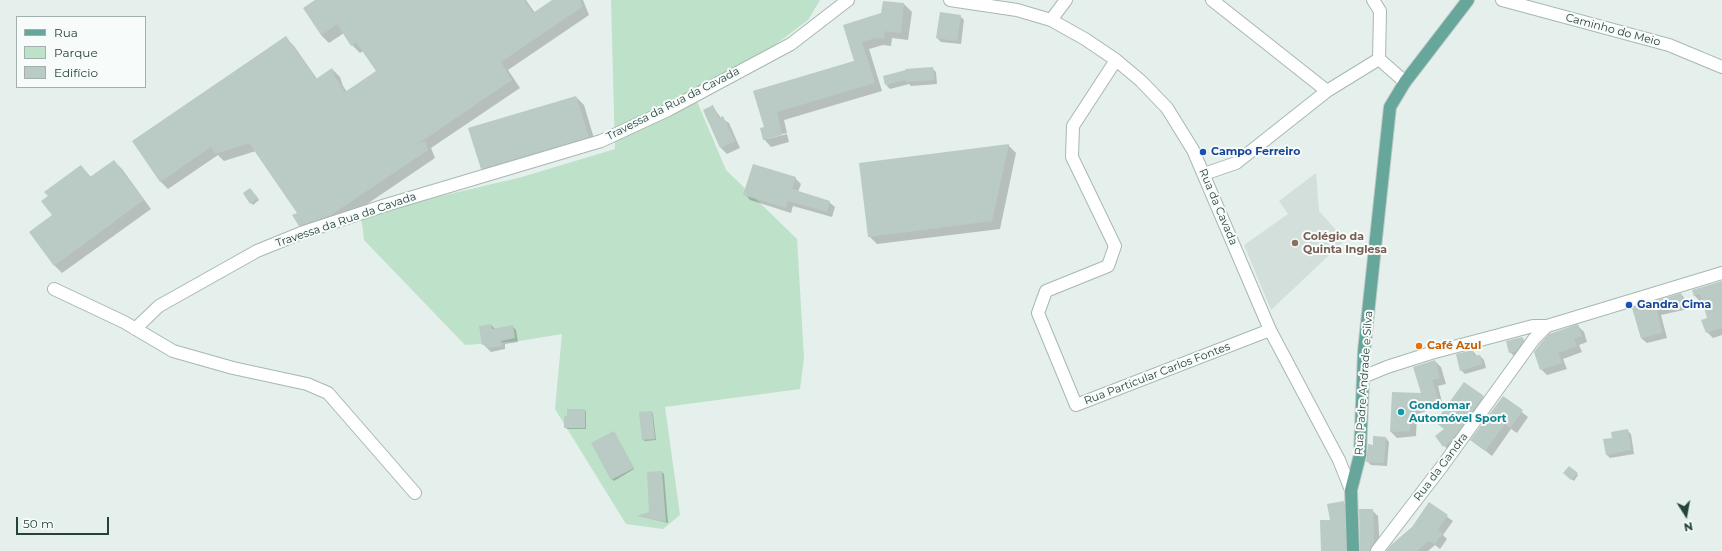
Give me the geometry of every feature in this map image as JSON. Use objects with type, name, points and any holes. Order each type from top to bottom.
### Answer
[{"type":"main road","name":"Rua Padre Andrade e Silva","points":[[1354,551],[1351,490],[1360,455],[1364,350],[1390,107],[1405,82],[1468,0]]},
{"type":"street","name":"Travessa da Rua da Cavada","points":[[135,329],[159,306],[257,251],[300,233],[386,205],[601,140],[655,116],[791,44],[848,0]]},
{"type":"street","name":"Rua da Cavada","points":[[950,0],[1017,10],[1051,20],[1085,39],[1116,60],[1141,81],[1167,108],[1193,150],[1270,330],[1339,460],[1351,490]]},
{"type":"street","points":[[1051,20],[1066,0]]},
{"type":"street","points":[[1212,0],[1327,91]]},
{"type":"street","points":[[1373,0],[1380,11],[1379,59],[1405,82]]},
{"type":"street","name":"Caminho do Meio","points":[[1502,0],[1669,45],[1722,67]]},
{"type":"street","points":[[1204,174],[1236,163],[1327,91],[1379,59]]},
{"type":"street","name":"Rua Particular Carlos Fontes","points":[[1116,60],[1073,126],[1072,156],[1115,246],[1108,266],[1046,291],[1038,313],[1076,405],[1270,330]]},
{"type":"street","points":[[1363,377],[1387,367],[1431,353],[1533,326],[1547,326],[1722,273]]},
{"type":"street","points":[[54,289],[135,329],[173,351],[233,368],[307,384],[328,393],[415,493]]},
{"type":"street","name":"Rua da Gandra","points":[[1377,551],[1462,439],[1534,339],[1547,326]]},
{"type":"shaded area","name":"Colégio da Quinta Inglesa","points":[[1316,173],[1319,211],[1345,240],[1271,310],[1244,245],[1288,214],[1279,201]]},
{"type":"green space","points":[[611,0],[820,0],[808,20],[744,68],[693,92],[726,170],[797,239],[804,358],[800,389],[665,407],[680,515],[663,529],[626,524],[555,409],[562,334],[519,341],[465,345],[364,240],[361,215],[522,177],[615,149]]},
{"type":"building","points":[[315,0],[524,0],[533,13],[552,0],[580,0],[582,7],[501,62],[512,80],[419,143],[425,141],[428,150],[331,215],[299,226],[292,215],[297,213],[249,143],[215,154],[211,147],[160,182],[132,141],[286,36],[316,79],[332,68],[335,77],[345,92],[376,71],[356,42],[351,46],[337,24],[321,35],[303,8]]},
{"type":"building","points":[[883,1],[904,3],[901,33],[885,31],[884,39],[875,38],[862,42],[875,83],[777,112],[782,135],[763,140],[760,128],[764,127],[753,91],[854,61],[843,25],[881,13]]},
{"type":"building","points":[[940,12],[961,15],[957,41],[936,38]]},
{"type":"building","points":[[933,67],[934,80],[906,82],[906,80],[885,85],[883,76],[906,70],[905,69]]},
{"type":"building","points":[[576,96],[589,137],[481,169],[468,128]]},
{"type":"building","points":[[713,105],[719,118],[723,116],[735,141],[720,148],[703,110]]},
{"type":"building","points":[[1009,144],[992,221],[868,237],[859,163]]},
{"type":"building","points":[[114,160],[144,200],[54,266],[29,232],[52,215],[41,201],[48,196],[44,192],[81,165],[90,177]]},
{"type":"building","points":[[753,164],[796,177],[792,189],[830,201],[827,212],[788,201],[786,208],[743,195]]},
{"type":"building","points":[[250,188],[258,198],[250,204],[243,193]]},
{"type":"building","points":[[1722,281],[1722,328],[1706,333],[1701,320],[1707,318],[1700,294],[1694,296],[1692,290]]},
{"type":"building","points":[[1681,293],[1683,304],[1657,310],[1662,333],[1641,338],[1632,308]]},
{"type":"building","points":[[491,324],[492,329],[513,325],[515,338],[501,341],[502,346],[486,348],[486,344],[482,345],[479,326]]},
{"type":"building","points":[[1578,324],[1582,336],[1574,339],[1577,346],[1558,353],[1562,363],[1540,370],[1534,352],[1540,344],[1549,334]]},
{"type":"building","points":[[1522,337],[1524,340],[1516,351],[1509,353],[1506,341]]},
{"type":"building","points":[[1473,350],[1474,356],[1480,355],[1482,364],[1460,371],[1456,354]]},
{"type":"building","points":[[1435,360],[1440,378],[1432,380],[1438,400],[1411,408],[1410,431],[1390,432],[1392,392],[1421,393],[1413,367]]},
{"type":"building","points":[[1464,382],[1484,396],[1451,441],[1443,447],[1435,436],[1444,429],[1435,422]]},
{"type":"building","points":[[1503,396],[1523,410],[1510,428],[1505,424],[1485,451],[1470,440]]},
{"type":"building","points":[[567,409],[585,409],[585,428],[564,428],[564,416],[567,416]]},
{"type":"building","points":[[652,411],[655,439],[642,440],[639,412]]},
{"type":"building","points":[[1628,429],[1631,450],[1606,455],[1603,439],[1612,438],[1611,432]]},
{"type":"building","points":[[614,431],[634,468],[611,480],[591,443]]},
{"type":"building","points":[[1373,436],[1386,437],[1384,463],[1366,462],[1368,444],[1373,445]]},
{"type":"building","points":[[1569,466],[1578,473],[1571,480],[1563,473]]},
{"type":"building","points":[[662,471],[666,522],[637,516],[649,512],[647,472]]},
{"type":"building","points":[[1344,501],[1346,551],[1321,551],[1320,520],[1330,520],[1327,504]]},
{"type":"building","points":[[1429,502],[1448,515],[1438,530],[1443,533],[1435,544],[1429,541],[1417,551],[1386,551],[1412,527]]},
{"type":"building","points":[[1359,509],[1373,509],[1374,542],[1370,551],[1360,551]]},
{"type":"place","name":"Campo Ferreiro","points":[[1203,152]]},
{"type":"place","name":"Colégio da Quinta Inglesa","points":[[1295,243]]},
{"type":"place","name":"Gandra Cima","points":[[1629,305]]},
{"type":"place","name":"Café Azul","points":[[1419,346]]},
{"type":"place","name":"Gondomar Automóvel Sport","points":[[1401,412]]}]
